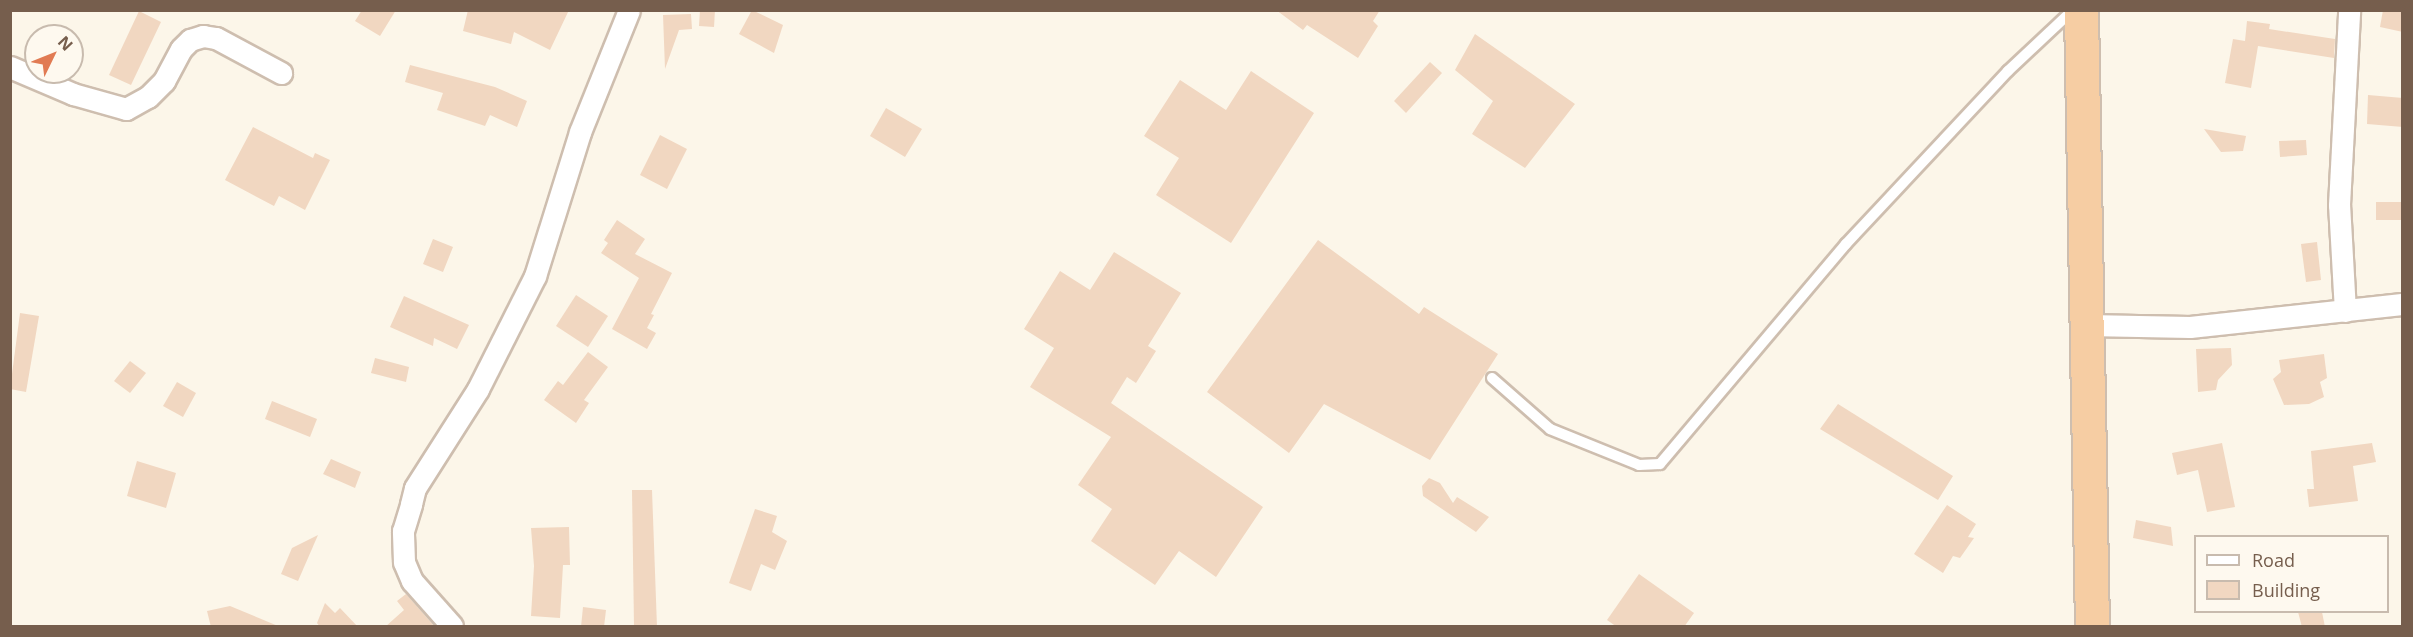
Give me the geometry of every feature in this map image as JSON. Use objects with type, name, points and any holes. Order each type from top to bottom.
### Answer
[{"type":"highway","points":[[2081,10],[2092,627]]},
{"type":"street","points":[[452,627],[411,581],[404,562],[403,531],[415,488],[478,389],[535,276],[580,132],[629,10]]},
{"type":"street","points":[[2345,311],[2339,205],[2349,10]]},
{"type":"street","points":[[10,67],[73,94],[126,109],[148,97],[164,81],[172,62],[190,40],[203,36],[216,38],[281,73]]},
{"type":"street","points":[[2087,326],[2190,327],[2403,304]]},
{"type":"lane","points":[[1492,378],[1550,429],[1639,465],[1660,464],[1846,244],[2008,71],[2073,10]]},
{"type":"building","points":[[362,10],[396,10],[380,36],[355,21]]},
{"type":"building","points":[[468,10],[569,10],[550,50],[514,32],[511,44],[463,31]]},
{"type":"building","points":[[700,10],[715,10],[714,27],[699,26]]},
{"type":"building","points":[[752,10],[783,25],[774,53],[739,34]]},
{"type":"building","points":[[1276,10],[1380,10],[1373,21],[1378,26],[1358,58],[1307,25],[1303,30]]},
{"type":"building","points":[[2383,10],[2403,10],[2403,32],[2380,27]]},
{"type":"building","points":[[139,11],[161,22],[131,85],[109,75]]},
{"type":"building","points":[[691,14],[692,29],[679,30],[665,69],[663,15]]},
{"type":"building","points":[[2247,21],[2270,24],[2269,29],[2335,39],[2334,58],[2258,46],[2251,88],[2225,83],[2233,39],[2245,41]]},
{"type":"building","points":[[1475,34],[1575,104],[1525,168],[1472,134],[1493,101],[1455,70]]},
{"type":"building","points":[[1430,62],[1442,73],[1406,113],[1394,101]]},
{"type":"building","points":[[410,65],[495,87],[527,101],[517,127],[490,115],[485,126],[437,110],[443,93],[405,82]]},
{"type":"building","points":[[1251,71],[1314,113],[1231,243],[1156,195],[1179,158],[1144,136],[1180,80],[1226,110]]},
{"type":"building","points":[[2368,95],[2403,98],[2403,127],[2367,124]]},
{"type":"building","points":[[886,108],[922,129],[905,157],[870,136]]},
{"type":"building","points":[[253,127],[313,158],[315,153],[330,160],[305,210],[279,196],[274,206],[225,180]]},
{"type":"building","points":[[2204,129],[2246,136],[2243,151],[2221,152]]},
{"type":"building","points":[[660,135],[687,149],[667,189],[640,175]]},
{"type":"building","points":[[2306,140],[2307,155],[2280,157],[2279,141]]},
{"type":"building","points":[[2376,202],[2403,202],[2403,220],[2376,220]]},
{"type":"building","points":[[617,220],[645,239],[635,254],[672,273],[651,314],[654,315],[647,328],[656,333],[647,349],[612,329],[639,278],[601,253],[608,243],[604,240]]},
{"type":"building","points":[[433,239],[453,247],[443,272],[423,264]]},
{"type":"building","points":[[1318,240],[1419,314],[1424,307],[1498,354],[1430,460],[1324,404],[1289,453],[1207,392]]},
{"type":"building","points":[[2317,242],[2321,280],[2306,282],[2301,244]]},
{"type":"building","points":[[1114,252],[1181,293],[1148,346],[1156,351],[1136,383],[1127,377],[1111,403],[1263,507],[1216,577],[1179,551],[1155,585],[1091,541],[1112,509],[1078,485],[1111,437],[1030,387],[1054,348],[1024,329],[1060,271],[1090,290]]},
{"type":"building","points":[[576,295],[608,316],[588,347],[556,326]]},
{"type":"building","points":[[404,296],[469,325],[457,349],[434,338],[433,346],[390,327]]},
{"type":"building","points":[[20,313],[39,316],[26,392],[10,389]]},
{"type":"building","points":[[2231,348],[2232,365],[2218,380],[2216,390],[2198,392],[2196,349]]},
{"type":"building","points":[[588,352],[608,367],[584,400],[589,403],[576,423],[544,400],[558,381],[563,385]]},
{"type":"building","points":[[2324,354],[2327,378],[2320,382],[2324,397],[2309,404],[2284,405],[2273,379],[2281,372],[2279,360]]},
{"type":"building","points":[[375,358],[409,367],[406,382],[371,373]]},
{"type":"building","points":[[130,361],[146,373],[130,393],[114,381]]},
{"type":"building","points":[[177,382],[196,393],[183,417],[163,406]]},
{"type":"building","points":[[272,401],[317,419],[310,437],[265,419]]},
{"type":"building","points":[[1838,404],[1953,476],[1938,500],[1820,429]]},
{"type":"building","points":[[2222,443],[2235,507],[2207,512],[2198,470],[2177,475],[2172,453]]},
{"type":"building","points":[[2372,443],[2376,462],[2353,466],[2358,501],[2309,507],[2307,489],[2314,489],[2311,451]]},
{"type":"building","points":[[331,459],[361,472],[355,488],[323,474]]},
{"type":"building","points":[[137,461],[176,473],[166,508],[127,496]]},
{"type":"building","points":[[1429,478],[1440,483],[1453,503],[1457,497],[1489,517],[1476,532],[1423,496],[1422,486]]},
{"type":"building","points":[[632,490],[652,490],[657,627],[634,627]]},
{"type":"building","points":[[1947,505],[1976,524],[1968,537],[1974,538],[1960,558],[1953,556],[1943,573],[1914,554]]},
{"type":"building","points":[[755,509],[777,516],[772,532],[787,541],[775,570],[761,564],[751,591],[729,583]]},
{"type":"building","points":[[2136,520],[2171,527],[2173,546],[2133,538]]},
{"type":"building","points":[[569,527],[570,565],[563,565],[560,618],[531,616],[534,566],[531,528]]},
{"type":"building","points":[[318,535],[298,581],[281,574],[292,548]]},
{"type":"building","points":[[1639,574],[1694,613],[1684,627],[1617,627],[1607,620]]},
{"type":"building","points":[[406,594],[435,627],[385,627],[404,610],[397,601]]},
{"type":"building","points":[[325,603],[335,613],[340,608],[358,627],[320,627],[317,623]]},
{"type":"building","points":[[230,606],[278,627],[211,627],[207,611]]},
{"type":"building","points":[[583,607],[606,610],[604,627],[581,627]]},
{"type":"building","points":[[2298,613],[2322,613],[2325,627],[2302,627]]}]
